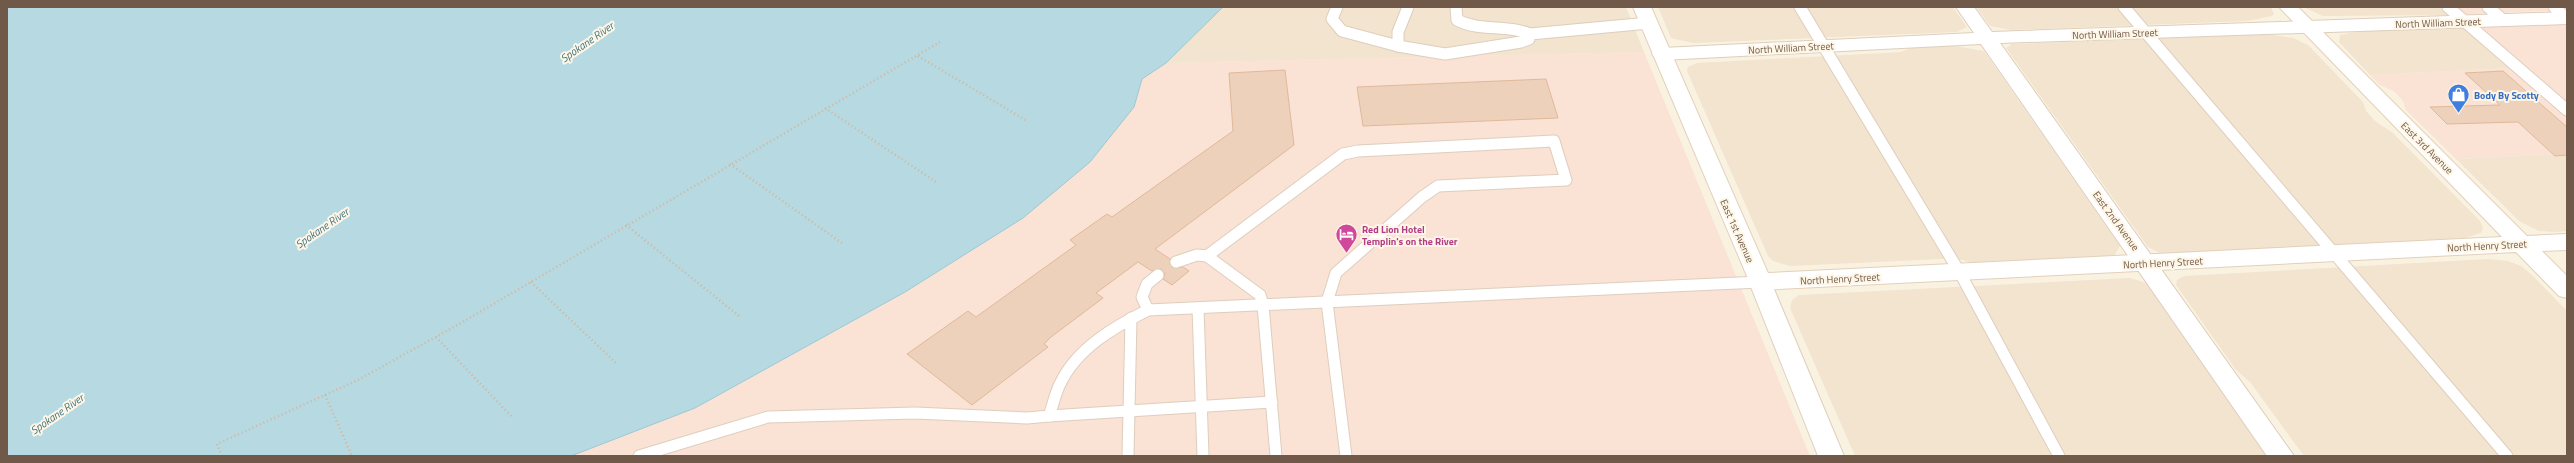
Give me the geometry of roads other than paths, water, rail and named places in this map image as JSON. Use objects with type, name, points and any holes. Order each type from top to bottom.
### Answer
[{"type":"street","name":"East 2nd Avenue","points":[[1964,7],[2147,264],[2281,456]]},
{"type":"street","name":"East 3rd Avenue","points":[[2288,7],[2567,290]]},
{"type":"street","name":"East 1st Avenue","points":[[1646,15],[1760,282],[1831,456]]},
{"type":"street","name":"North William Street","points":[[1662,54],[1987,38],[2567,18]]},
{"type":"street","name":"North Henry Street","points":[[1760,282],[2567,242]]},
{"type":"lane","points":[[1337,7],[1332,19],[1342,31],[1398,46],[1445,54],[1521,42],[1529,40],[1530,34]]},
{"type":"lane","points":[[1398,46],[1398,32],[1408,7]]},
{"type":"lane","points":[[1456,7],[1457,20],[1463,24],[1490,28],[1513,27],[1530,34],[1646,15]]},
{"type":"lane","points":[[1800,7],[1822,47],[1960,273],[2059,456]]},
{"type":"lane","points":[[2124,7],[2507,456]]},
{"type":"lane","points":[[2448,7],[2567,110]]},
{"type":"lane","points":[[2488,7],[2503,20]]},
{"type":"lane","points":[[2554,7],[2567,18]]},
{"type":"lane","points":[[1207,256],[1342,154],[1358,151],[1554,141],[1566,180],[1438,186],[1422,197],[1336,273],[1327,302],[1346,456]]},
{"type":"lane","points":[[1176,262],[1197,255],[1207,256],[1260,294],[1263,305],[1276,456]]},
{"type":"lane","points":[[1148,310],[1142,297],[1147,284],[1158,275]]},
{"type":"lane","points":[[1049,416],[1060,383],[1081,353],[1130,318],[1148,310],[1760,282]]},
{"type":"lane","points":[[1198,308],[1203,456]]},
{"type":"lane","points":[[1128,456],[1130,318]]},
{"type":"lane","points":[[639,456],[768,417],[915,413],[1027,418],[1129,410],[1272,402]]},
{"type":"water","name":"Spokane River","points":[[7,7],[1223,7],[1166,63],[1142,79],[1134,107],[1090,162],[1023,218],[905,292],[695,408],[571,456],[7,456]]},
{"type":"place","name":"Body By Scotty","points":[[2458,114]]},
{"type":"place","name":"Red Lion Hotel Templin's on the River","points":[[1346,254]]}]
